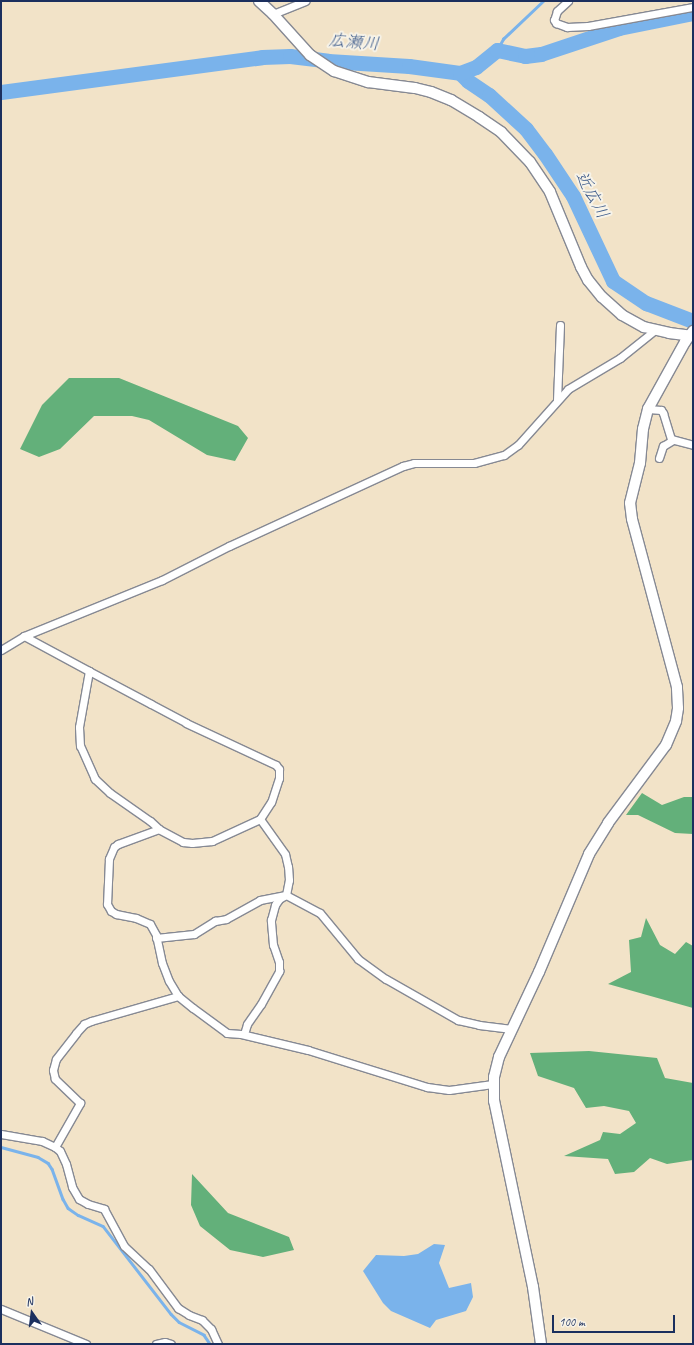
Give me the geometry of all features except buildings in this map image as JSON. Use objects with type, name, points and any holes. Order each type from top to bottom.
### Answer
[{"type":"street","points":[[259,1],[273,14],[310,55],[334,71],[368,82],[415,88],[431,92],[451,100],[501,132],[526,158],[550,192],[581,267],[594,288],[610,306],[622,315],[644,327],[654,330],[692,334],[648,409],[643,430],[640,463],[631,495],[631,511],[677,687],[679,699],[676,720],[673,730],[661,752],[608,823],[590,854],[499,1057],[493,1084],[494,1101],[533,1286],[541,1344]]},
{"type":"street","points":[[273,14],[306,1]]},
{"type":"street","points":[[568,1],[557,11],[554,20],[556,24],[567,27],[588,26],[693,7]]},
{"type":"street","points":[[557,400],[560,325]]},
{"type":"street","points":[[1,650],[24,636],[162,580],[243,540],[402,466],[414,463],[474,463],[504,455],[518,445],[568,389],[620,358],[654,330]]},
{"type":"street","points":[[648,409],[661,410],[670,436],[673,440],[693,446]]},
{"type":"street","points":[[659,458],[663,446],[673,440]]},
{"type":"street","points":[[24,636],[89,670],[186,723],[276,765],[279,769],[279,778],[271,802],[260,819],[220,838],[206,842],[183,842],[159,829],[110,793],[96,779],[84,755],[80,741],[79,727],[89,670]]},
{"type":"street","points":[[260,819],[285,854],[289,874],[286,895]]},
{"type":"street","points":[[159,829],[118,844],[114,847],[109,859],[106,898],[111,912],[145,921],[154,928],[163,969],[178,996],[227,1032],[244,1034],[342,1060],[434,1089],[449,1090],[493,1084]]},
{"type":"street","points":[[156,938],[199,933],[215,921],[226,919],[260,900],[286,895],[320,913],[358,959],[386,979],[458,1020],[479,1025],[512,1029]]},
{"type":"street","points":[[244,1034],[247,1024],[261,1004],[279,970],[279,962],[273,945],[271,920],[275,905],[279,899],[286,895]]},
{"type":"street","points":[[55,1146],[80,1103],[56,1079],[53,1070],[56,1059],[76,1033],[84,1024],[91,1021],[178,996]]},
{"type":"street","points":[[1,1134],[42,1141],[55,1146],[63,1156],[72,1187],[79,1199],[88,1204],[104,1209],[124,1246],[150,1269],[178,1308],[189,1315],[202,1320],[211,1329],[218,1344]]},
{"type":"street","points":[[1,1309],[86,1344]]},
{"type":"street","points":[[156,1344],[165,1342],[171,1344]]},
{"type":"green space","points":[[69,378],[119,378],[238,426],[248,438],[235,461],[207,455],[149,420],[132,416],[94,416],[60,449],[39,457],[20,449],[42,405]]},
{"type":"green space","points":[[642,793],[662,805],[684,797],[693,797],[693,834],[675,833],[638,815],[626,815]]},
{"type":"green space","points":[[646,918],[660,945],[675,954],[686,942],[693,946],[693,1008],[608,984],[631,972],[629,940],[641,937]]},
{"type":"green space","points":[[589,1051],[657,1058],[665,1078],[693,1083],[693,1160],[667,1164],[650,1158],[634,1172],[615,1174],[608,1159],[564,1156],[600,1140],[603,1132],[620,1134],[636,1123],[629,1111],[604,1106],[586,1108],[574,1088],[538,1076],[530,1053]]},
{"type":"green space","points":[[192,1174],[228,1213],[289,1237],[294,1250],[263,1257],[230,1250],[200,1226],[191,1205]]},
{"type":"water","points":[[434,1244],[445,1245],[439,1263],[449,1288],[471,1283],[473,1297],[466,1311],[436,1320],[430,1328],[391,1311],[383,1303],[363,1271],[376,1255],[404,1256],[418,1254]]},
{"type":"waterway","points":[[497,50],[503,39],[543,1]]},
{"type":"waterway","name":"広瀬川","points":[[1,92],[262,57],[290,56],[328,61],[409,66],[460,73],[476,67],[497,50],[525,56],[541,54],[619,28],[693,13]]},
{"type":"waterway","name":"近広川","points":[[460,73],[468,81],[489,95],[526,129],[545,154],[573,196],[613,281],[646,303],[693,321]]},
{"type":"waterway","points":[[1,1147],[38,1157],[48,1163],[52,1169],[63,1199],[68,1208],[78,1215],[103,1226],[171,1314],[179,1322],[204,1335],[210,1344]]}]
